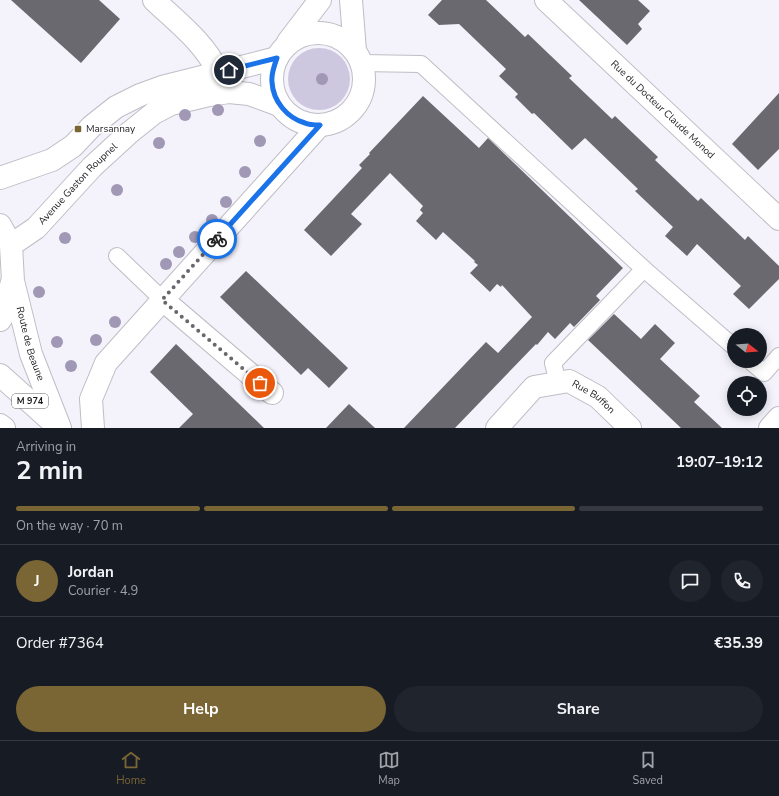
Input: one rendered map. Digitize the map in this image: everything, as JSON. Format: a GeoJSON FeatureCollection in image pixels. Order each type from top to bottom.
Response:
{"type":"FeatureCollection","features":[{"type":"Feature","properties":{"kind":"street"},"geometry":{"type":"LineString","coordinates":[[154,0],[195,39],[214,63],[218,72]]}},
{"type":"Feature","properties":{"kind":"street"},"geometry":{"type":"LineString","coordinates":[[320,0],[281,52],[273,70],[272,82],[274,94],[280,105],[290,117],[305,124],[320,125],[334,122],[346,115],[356,105],[362,91],[364,77],[358,57],[351,0]]}},
{"type":"Feature","properties":{"kind":"street","name":"Rue du Docteur Claude Monod"},"geometry":{"type":"LineString","coordinates":[[546,0],[775,206]]}},
{"type":"Feature","properties":{"kind":"street"},"geometry":{"type":"LineString","coordinates":[[0,178],[52,160],[73,146],[92,126],[111,111],[140,95],[281,52],[300,36],[315,32],[331,34],[344,41],[358,57]]}},
{"type":"Feature","properties":{"kind":"street","name":"Avenue Gaston Roupnel"},"geometry":{"type":"LineString","coordinates":[[12,245],[36,228],[92,167],[129,133],[154,113],[171,104],[229,92],[249,94],[280,105]]}},
{"type":"Feature","properties":{"kind":"street"},"geometry":{"type":"LineString","coordinates":[[93,428],[91,400],[106,363],[320,125]]}},
{"type":"Feature","properties":{"kind":"street","name":"Route de Beaune"},"geometry":{"type":"LineString","coordinates":[[0,225],[12,245],[13,281],[31,354],[60,428]]}},
{"type":"Feature","properties":{"kind":"street","name":"Route de Beaune"},"geometry":{"type":"LineString","coordinates":[[0,320],[3,315],[13,281]]}},
{"type":"Feature","properties":{"kind":"street"},"geometry":{"type":"LineString","coordinates":[[162,300],[272,393]]}},
{"type":"Feature","properties":{"kind":"street","name":"Route de Beaune"},"geometry":{"type":"LineString","coordinates":[[0,375],[60,428]]}},
{"type":"Feature","properties":{"kind":"street","name":"Rue Buffon"},"geometry":{"type":"LineString","coordinates":[[497,428],[534,387],[569,381],[598,397],[630,428]]}},
{"type":"Feature","properties":{"kind":"street"},"geometry":{"type":"LineString","coordinates":[[770,428],[779,418]]}},
{"type":"Feature","properties":{"kind":"street"},"geometry":{"type":"LineString","coordinates":[[0,425],[4,428]]}},
{"type":"Feature","properties":{"kind":"lane"},"geometry":{"type":"LineString","coordinates":[[358,57],[421,64],[644,269],[727,341]]}},
{"type":"Feature","properties":{"kind":"lane"},"geometry":{"type":"LineString","coordinates":[[117,256],[162,300]]}},
{"type":"Feature","properties":{"kind":"lane"},"geometry":{"type":"LineString","coordinates":[[558,383],[553,364],[644,269]]}},
{"type":"Feature","properties":{"kind":"lane"},"geometry":{"type":"LineString","coordinates":[[758,368],[764,373],[779,356]]}},
{"type":"Feature","properties":{"kind":"shaded area"},"geometry":{"type":"Polygon","coordinates":[[[319,48],[331,50],[341,57],[348,67],[350,79],[348,91],[341,101],[331,108],[319,110],[307,108],[297,101],[290,91],[288,79],[290,67],[297,57],[307,50],[319,48]]]}},
{"type":"Feature","properties":{"kind":"building"},"geometry":{"type":"Polygon","coordinates":[[[11,0],[99,0],[120,19],[81,63],[11,0]]]}},
{"type":"Feature","properties":{"kind":"building"},"geometry":{"type":"Polygon","coordinates":[[[442,0],[486,0],[525,37],[528,34],[572,76],[569,78],[612,119],[615,116],[658,157],[655,160],[698,201],[701,198],[745,240],[748,236],[779,266],[779,279],[749,309],[733,294],[741,286],[697,244],[687,256],[665,236],[673,227],[635,191],[638,189],[585,138],[572,150],[534,113],[532,114],[515,97],[518,94],[499,76],[506,69],[459,24],[439,25],[428,15],[442,0]]]}},
{"type":"Feature","properties":{"kind":"building"},"geometry":{"type":"Polygon","coordinates":[[[579,0],[638,0],[650,11],[638,24],[642,29],[627,45],[579,0]]]}},
{"type":"Feature","properties":{"kind":"building"},"geometry":{"type":"Polygon","coordinates":[[[779,93],[779,149],[758,170],[732,144],[779,93]]]}},
{"type":"Feature","properties":{"kind":"building"},"geometry":{"type":"Polygon","coordinates":[[[423,96],[479,148],[488,138],[623,268],[596,296],[600,300],[574,327],[570,323],[555,339],[548,332],[455,428],[404,428],[486,342],[498,353],[532,317],[502,285],[501,287],[497,284],[490,292],[470,273],[478,265],[443,232],[436,240],[416,221],[423,213],[420,210],[423,206],[390,173],[351,214],[362,224],[331,256],[304,230],[362,168],[359,165],[370,154],[369,153],[423,96]]]}},
{"type":"Feature","properties":{"kind":"building"},"geometry":{"type":"Polygon","coordinates":[[[246,271],[348,368],[329,388],[308,368],[301,375],[220,297],[246,271]]]}},
{"type":"Feature","properties":{"kind":"building"},"geometry":{"type":"Polygon","coordinates":[[[614,314],[641,339],[655,324],[675,343],[660,359],[700,396],[694,402],[722,428],[681,428],[588,340],[614,314]]]}},
{"type":"Feature","properties":{"kind":"building"},"geometry":{"type":"Polygon","coordinates":[[[176,344],[264,428],[179,428],[193,414],[150,372],[176,344]]]}},
{"type":"Feature","properties":{"kind":"building"},"geometry":{"type":"Polygon","coordinates":[[[349,404],[375,428],[326,428],[349,404]]]}},
{"type":"Feature","properties":{"kind":"way so far"},"geometry":{"type":"LineString","coordinates":[[217,239],[162,300],[260,383]]}},
{"type":"Feature","properties":{"kind":"place","name":"Marsannay"},"geometry":{"type":"Point","coordinates":[78,129]}},
{"type":"Feature","properties":{"kind":"route"},"geometry":{"type":"LineString","coordinates":[[217,239],[320,125],[305,124],[290,117],[280,105],[274,94],[272,82],[273,70],[277,58],[229,70]]}}]}
